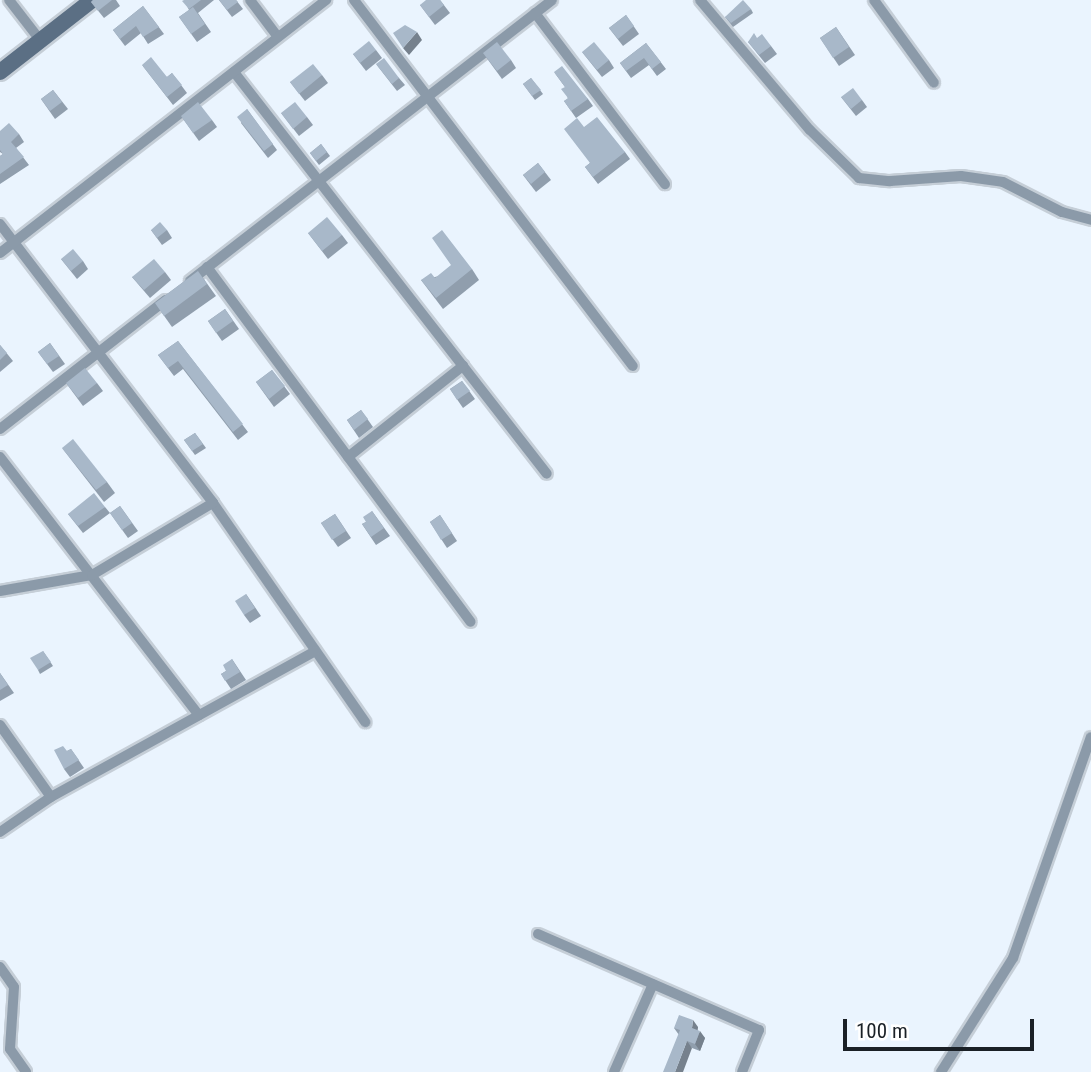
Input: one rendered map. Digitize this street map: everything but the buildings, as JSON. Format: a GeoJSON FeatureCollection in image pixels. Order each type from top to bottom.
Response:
{"type":"FeatureCollection","features":[{"type":"Feature","properties":{"kind":"main road"},"geometry":{"type":"LineString","coordinates":[[0,72],[92,0]]}},
{"type":"Feature","properties":{"kind":"street"},"geometry":{"type":"LineString","coordinates":[[9,0],[40,40]]}},
{"type":"Feature","properties":{"kind":"street"},"geometry":{"type":"LineString","coordinates":[[250,0],[278,37]]}},
{"type":"Feature","properties":{"kind":"street"},"geometry":{"type":"LineString","coordinates":[[0,253],[326,0]]}},
{"type":"Feature","properties":{"kind":"street"},"geometry":{"type":"LineString","coordinates":[[354,0],[632,366]]}},
{"type":"Feature","properties":{"kind":"street"},"geometry":{"type":"LineString","coordinates":[[0,429],[552,0]]}},
{"type":"Feature","properties":{"kind":"street"},"geometry":{"type":"LineString","coordinates":[[701,0],[810,130],[859,177],[890,181],[961,176],[1003,182],[1062,212],[1091,220]]}},
{"type":"Feature","properties":{"kind":"street"},"geometry":{"type":"LineString","coordinates":[[874,0],[934,83]]}},
{"type":"Feature","properties":{"kind":"street"},"geometry":{"type":"LineString","coordinates":[[535,13],[665,184]]}},
{"type":"Feature","properties":{"kind":"street"},"geometry":{"type":"LineString","coordinates":[[234,72],[547,474]]}},
{"type":"Feature","properties":{"kind":"street"},"geometry":{"type":"LineString","coordinates":[[0,224],[213,503],[365,722]]}},
{"type":"Feature","properties":{"kind":"street"},"geometry":{"type":"LineString","coordinates":[[207,267],[471,622]]}},
{"type":"Feature","properties":{"kind":"street"},"geometry":{"type":"LineString","coordinates":[[348,457],[463,366]]}},
{"type":"Feature","properties":{"kind":"street"},"geometry":{"type":"LineString","coordinates":[[0,457],[199,715]]}},
{"type":"Feature","properties":{"kind":"street"},"geometry":{"type":"LineString","coordinates":[[0,591],[92,575],[213,503]]}},
{"type":"Feature","properties":{"kind":"street"},"geometry":{"type":"LineString","coordinates":[[0,832],[51,797],[315,651]]}},
{"type":"Feature","properties":{"kind":"street"},"geometry":{"type":"LineString","coordinates":[[0,725],[51,797]]}},
{"type":"Feature","properties":{"kind":"street"},"geometry":{"type":"LineString","coordinates":[[941,1072],[1013,958],[1091,737]]}},
{"type":"Feature","properties":{"kind":"street"},"geometry":{"type":"LineString","coordinates":[[538,934],[759,1030],[742,1072]]}},
{"type":"Feature","properties":{"kind":"street"},"geometry":{"type":"LineString","coordinates":[[0,967],[14,987],[4,1032],[10,1049],[26,1072]]}},
{"type":"Feature","properties":{"kind":"street"},"geometry":{"type":"LineString","coordinates":[[614,1072],[653,984]]}}]}
